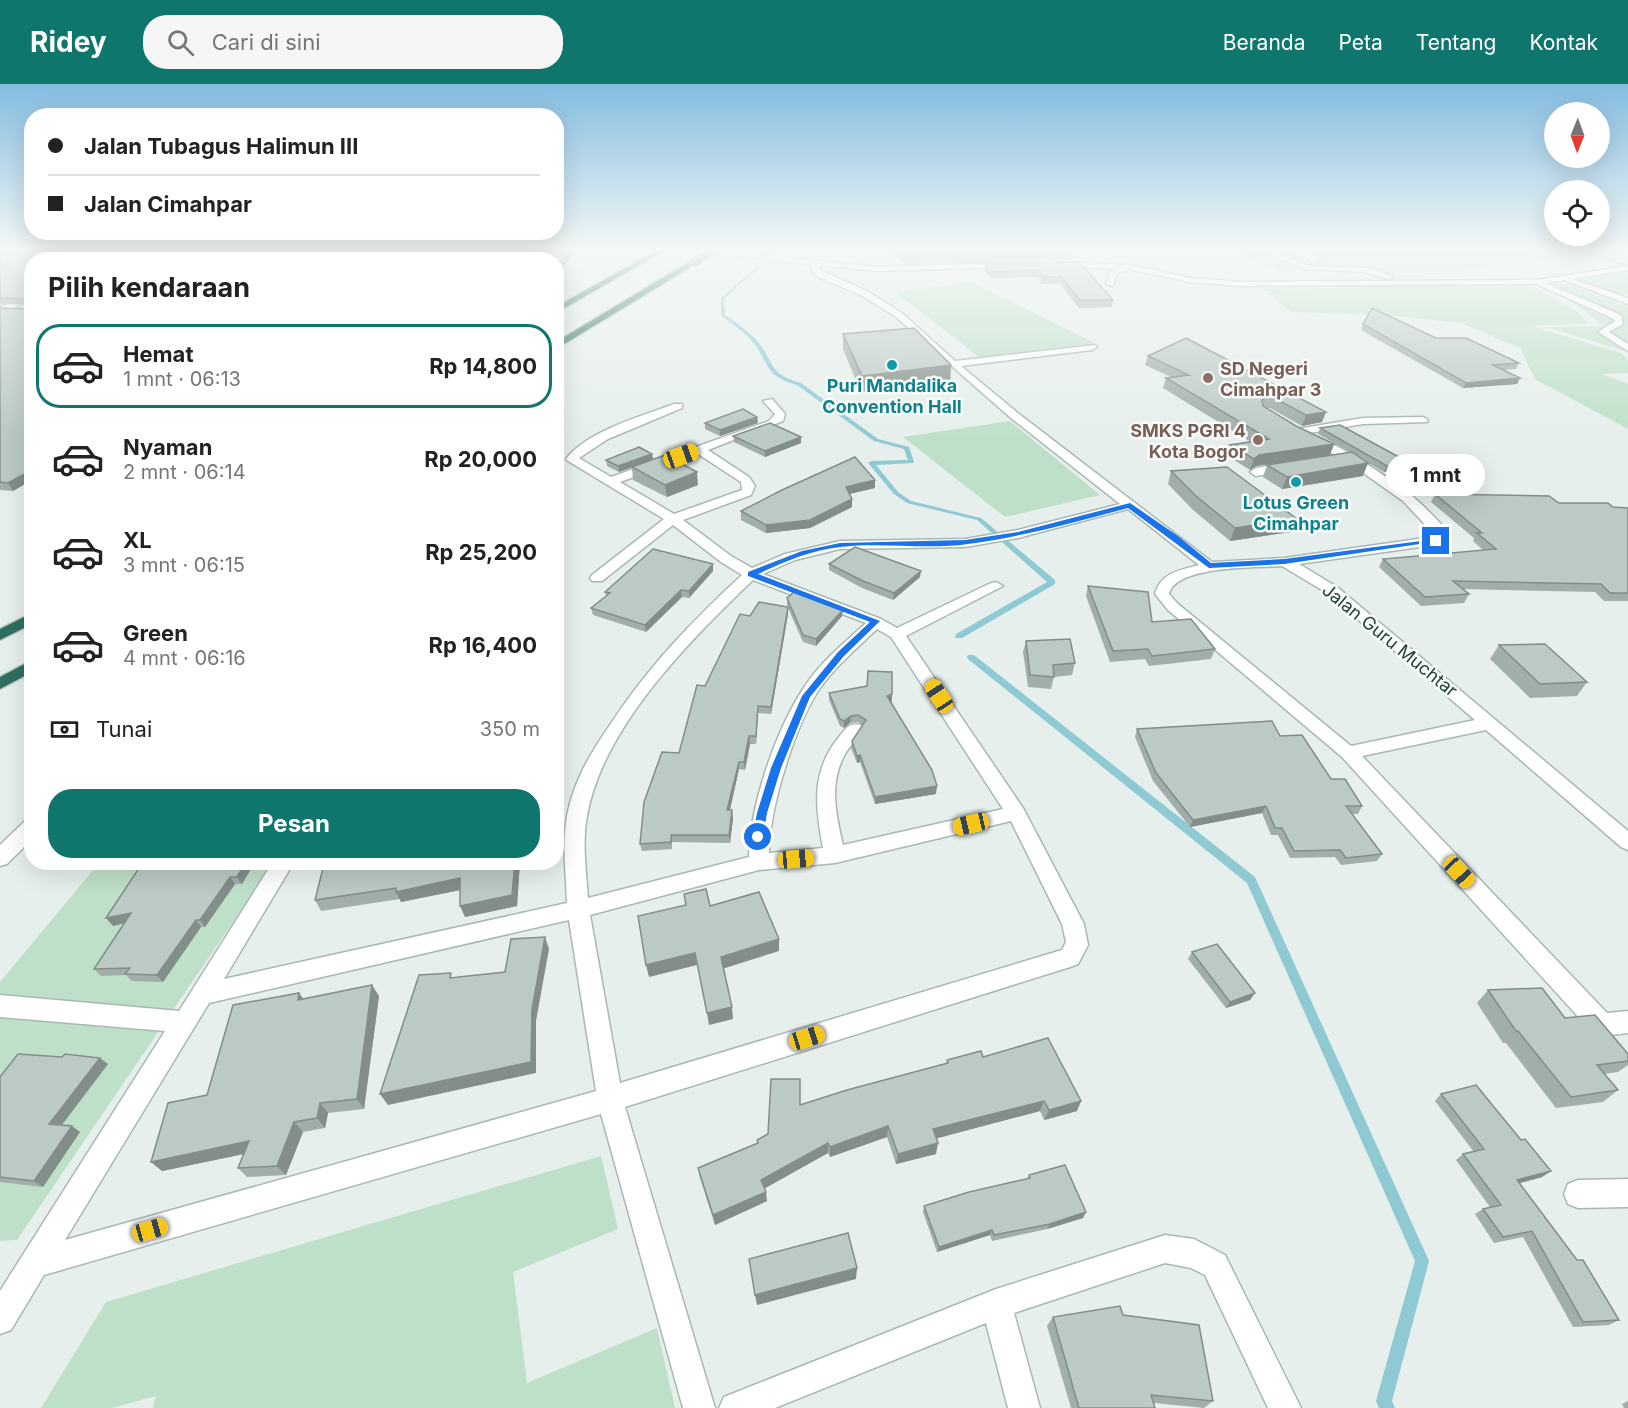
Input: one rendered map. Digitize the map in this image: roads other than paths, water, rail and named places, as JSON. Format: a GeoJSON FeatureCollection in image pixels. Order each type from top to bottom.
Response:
{"type":"FeatureCollection","features":[{"type":"Feature","properties":{"kind":"highway"},"geometry":{"type":"LineString","coordinates":[[564,341],[611,313]]}},
{"type":"Feature","properties":{"kind":"highway"},"geometry":{"type":"LineString","coordinates":[[0,635],[24,622]]}},
{"type":"Feature","properties":{"kind":"highway"},"geometry":{"type":"LineString","coordinates":[[0,684],[24,670]]}},
{"type":"Feature","properties":{"kind":"street"},"geometry":{"type":"LineString","coordinates":[[895,313],[953,364],[1209,566]]}},
{"type":"Feature","properties":{"kind":"street"},"geometry":{"type":"LineString","coordinates":[[1608,313],[1618,317],[1620,322],[1604,332],[1628,348]]}},
{"type":"Feature","properties":{"kind":"street"},"geometry":{"type":"LineString","coordinates":[[1617,342],[1628,342]]}},
{"type":"Feature","properties":{"kind":"street"},"geometry":{"type":"LineString","coordinates":[[953,364],[1092,347]]}},
{"type":"Feature","properties":{"kind":"street"},"geometry":{"type":"LineString","coordinates":[[608,482],[773,423],[780,414],[768,401]]}},
{"type":"Feature","properties":{"kind":"street"},"geometry":{"type":"LineString","coordinates":[[35,1263],[609,1099],[1070,957],[1077,948],[1073,924],[1016,813],[897,634],[876,621],[751,574],[726,559],[673,519],[572,459],[573,456],[624,428],[678,406]]}},
{"type":"Feature","properties":{"kind":"street"},"geometry":{"type":"LineString","coordinates":[[1423,420],[1363,421],[1294,430],[1349,458],[1407,498],[1443,535],[1436,541],[1284,562],[1209,566],[1174,577],[1164,585],[1162,594],[1173,608],[1348,753],[1615,1030]]}},
{"type":"Feature","properties":{"kind":"street"},"geometry":{"type":"LineString","coordinates":[[597,578],[673,519],[747,492],[749,486],[745,480],[699,449]]}},
{"type":"Feature","properties":{"kind":"street"},"geometry":{"type":"LineString","coordinates":[[1326,462],[1349,458]]}},
{"type":"Feature","properties":{"kind":"street"},"geometry":{"type":"LineString","coordinates":[[1256,472],[1302,465]]}},
{"type":"Feature","properties":{"kind":"street"},"geometry":{"type":"LineString","coordinates":[[699,1408],[609,1099],[578,909],[574,837],[586,780],[596,759],[642,689],[658,669],[706,616],[751,574],[790,557],[840,545],[965,543],[1018,534],[1130,505]]}},
{"type":"Feature","properties":{"kind":"street","name":"Jalan Guru Muchtar"},"geometry":{"type":"LineString","coordinates":[[1284,562],[1332,590],[1491,723],[1628,842]]}},
{"type":"Feature","properties":{"kind":"street"},"geometry":{"type":"LineString","coordinates":[[897,634],[996,585]]}},
{"type":"Feature","properties":{"kind":"street"},"geometry":{"type":"LineString","coordinates":[[759,862],[758,837],[762,813],[776,768],[806,696],[841,654],[876,621]]}},
{"type":"Feature","properties":{"kind":"street"},"geometry":{"type":"LineString","coordinates":[[1348,753],[1491,723]]}},
{"type":"Feature","properties":{"kind":"street"},"geometry":{"type":"LineString","coordinates":[[835,855],[824,804],[825,789],[834,758],[855,729]]}},
{"type":"Feature","properties":{"kind":"street"},"geometry":{"type":"LineString","coordinates":[[202,994],[578,909],[759,862],[835,855],[1016,813]]}},
{"type":"Feature","properties":{"kind":"street"},"geometry":{"type":"LineString","coordinates":[[0,858],[24,834]]}},
{"type":"Feature","properties":{"kind":"street"},"geometry":{"type":"LineString","coordinates":[[1,1316],[279,870]]}},
{"type":"Feature","properties":{"kind":"street"},"geometry":{"type":"LineString","coordinates":[[0,1006],[184,1022]]}},
{"type":"Feature","properties":{"kind":"street"},"geometry":{"type":"LineString","coordinates":[[1578,1194],[1628,1193]]}},
{"type":"Feature","properties":{"kind":"street"},"geometry":{"type":"LineString","coordinates":[[735,1408],[996,1304],[1165,1249],[1194,1254],[1215,1265],[1285,1408]]}},
{"type":"Feature","properties":{"kind":"street"},"geometry":{"type":"LineString","coordinates":[[996,1304],[1024,1408]]}},
{"type":"Feature","properties":{"kind":"waterway"},"geometry":{"type":"LineString","coordinates":[[723,313],[750,336],[768,365],[779,376],[799,384],[876,440],[907,448],[911,462],[871,463],[896,493],[909,502],[979,519],[1052,582],[959,636]]}},
{"type":"Feature","properties":{"kind":"waterway"},"geometry":{"type":"LineString","coordinates":[[971,657],[1251,880],[1422,1261],[1384,1401],[1387,1408]]}},
{"type":"Feature","properties":{"kind":"place","name":"Puri Mandalika Convention Hall"},"geometry":{"type":"Point","coordinates":[892,365]}},
{"type":"Feature","properties":{"kind":"place","name":"SD Negeri Cimahpar 3"},"geometry":{"type":"Point","coordinates":[1208,378]}},
{"type":"Feature","properties":{"kind":"place","name":"SMKS PGRI 4 Kota Bogor"},"geometry":{"type":"Point","coordinates":[1258,440]}},
{"type":"Feature","properties":{"kind":"place","name":"Lotus Green Cimahpar"},"geometry":{"type":"Point","coordinates":[1296,482]}}]}
